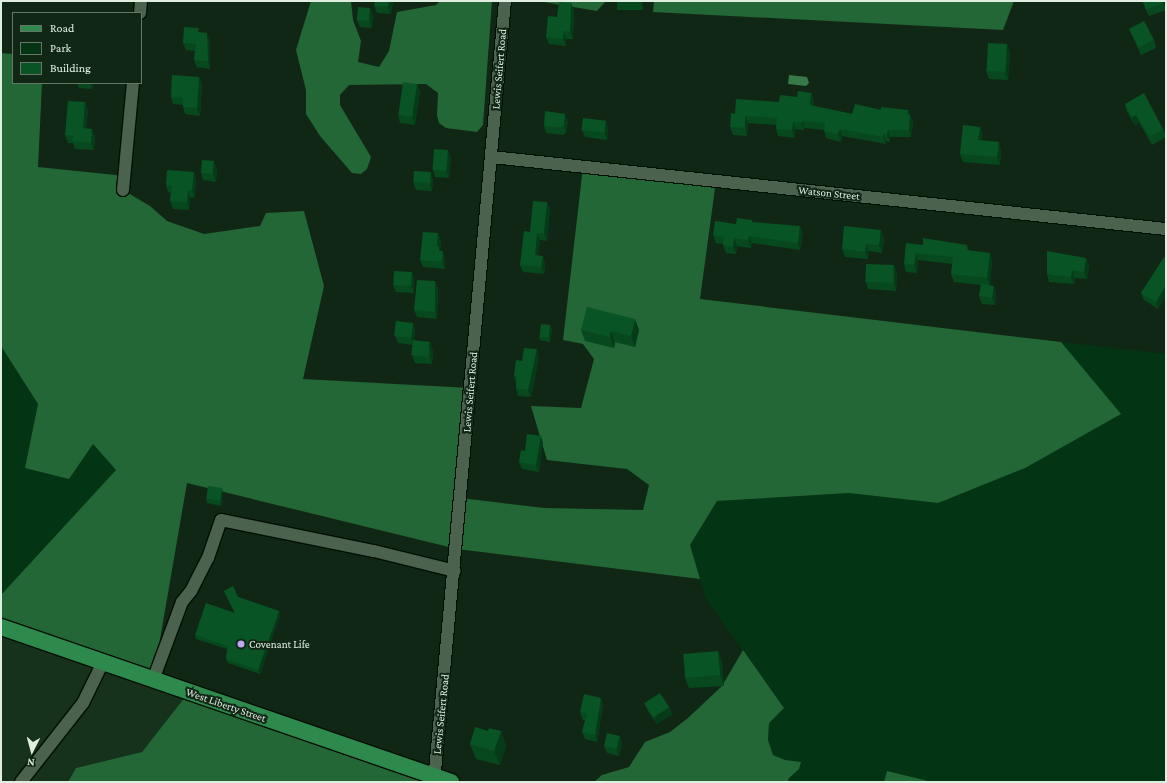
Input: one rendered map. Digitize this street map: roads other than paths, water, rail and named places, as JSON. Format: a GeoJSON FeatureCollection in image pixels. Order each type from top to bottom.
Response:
{"type":"FeatureCollection","features":[{"type":"Feature","properties":{"kind":"main road","name":"West Liberty Street"},"geometry":{"type":"LineString","coordinates":[[1,628],[435,779],[452,782]]}},
{"type":"Feature","properties":{"kind":"street"},"geometry":{"type":"LineString","coordinates":[[140,12],[141,1]]}},
{"type":"Feature","properties":{"kind":"street","name":"Lewis Seifert Road"},"geometry":{"type":"LineString","coordinates":[[435,779],[455,571],[505,1]]}},
{"type":"Feature","properties":{"kind":"street"},"geometry":{"type":"LineString","coordinates":[[123,190],[133,84]]}},
{"type":"Feature","properties":{"kind":"street","name":"Watson Street"},"geometry":{"type":"LineString","coordinates":[[492,157],[1166,229]]}},
{"type":"Feature","properties":{"kind":"street"},"geometry":{"type":"LineString","coordinates":[[153,680],[182,602],[203,568],[221,520],[374,551],[455,571]]}},
{"type":"Feature","properties":{"kind":"street"},"geometry":{"type":"LineString","coordinates":[[21,782],[83,703],[102,662]]}},
{"type":"Feature","properties":{"kind":"place","name":"Covenant Life"},"geometry":{"type":"Point","coordinates":[241,644]}}]}
